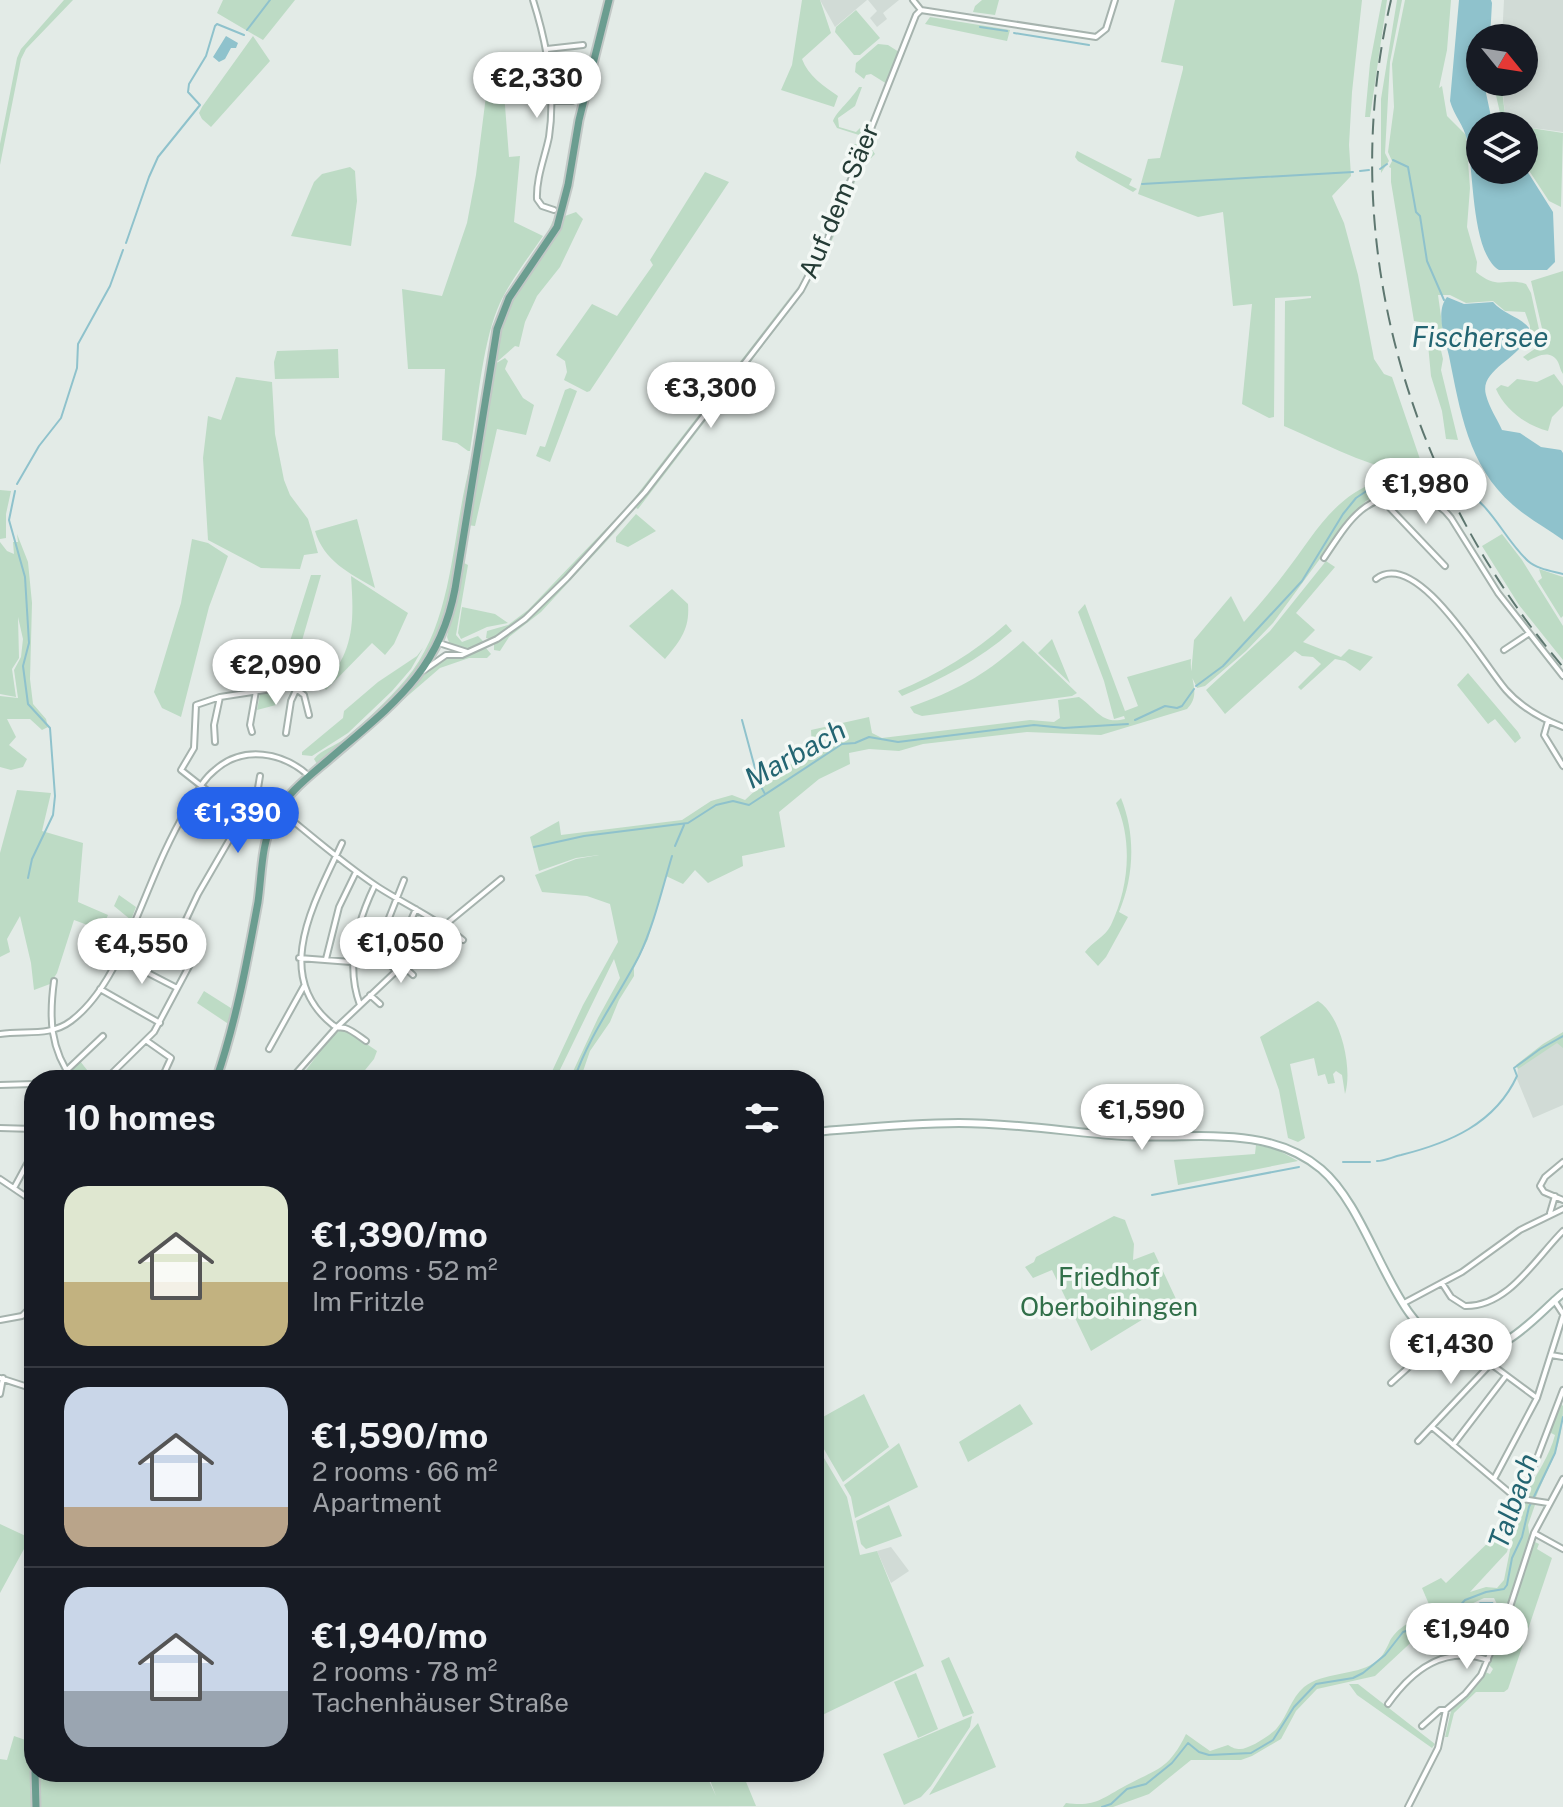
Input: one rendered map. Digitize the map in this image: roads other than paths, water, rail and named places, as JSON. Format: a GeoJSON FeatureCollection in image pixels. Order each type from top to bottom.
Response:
{"type":"FeatureCollection","features":[{"type":"Feature","properties":{"kind":"main road"},"geometry":{"type":"LineString","coordinates":[[219,1070],[243,984],[266,837],[284,801],[421,672],[438,645],[455,589],[497,329],[509,298],[546,248],[557,227],[579,120],[609,0]]}},
{"type":"Feature","properties":{"kind":"main road"},"geometry":{"type":"LineString","coordinates":[[35,1782],[36,1807]]}},
{"type":"Feature","properties":{"kind":"street"},"geometry":{"type":"LineString","coordinates":[[533,0],[547,49],[551,101],[548,139],[537,193],[539,203],[554,210]]}},
{"type":"Feature","properties":{"kind":"street"},"geometry":{"type":"LineString","coordinates":[[913,0],[921,10],[1091,37],[1100,35],[1107,26],[1115,0]]}},
{"type":"Feature","properties":{"kind":"street","name":"Auf dem Säer"},"geometry":{"type":"LineString","coordinates":[[421,672],[446,655],[470,652],[488,645],[525,619],[630,511],[801,290],[827,240],[916,15],[921,10]]}},
{"type":"Feature","properties":{"kind":"street"},"geometry":{"type":"LineString","coordinates":[[547,49],[583,45]]}},
{"type":"Feature","properties":{"kind":"street"},"geometry":{"type":"LineString","coordinates":[[551,101],[572,101]]}},
{"type":"Feature","properties":{"kind":"street"},"geometry":{"type":"LineString","coordinates":[[1324,558],[1356,515],[1372,502],[1386,497],[1415,496],[1445,510],[1528,634],[1563,676]]}},
{"type":"Feature","properties":{"kind":"street"},"geometry":{"type":"LineString","coordinates":[[1386,497],[1387,505],[1445,566]]}},
{"type":"Feature","properties":{"kind":"street"},"geometry":{"type":"LineString","coordinates":[[1376,579],[1388,572],[1396,572],[1422,587],[1457,625],[1506,690],[1548,721],[1563,727]]}},
{"type":"Feature","properties":{"kind":"street"},"geometry":{"type":"LineString","coordinates":[[1504,650],[1528,634]]}},
{"type":"Feature","properties":{"kind":"street"},"geometry":{"type":"LineString","coordinates":[[438,645],[470,652]]}},
{"type":"Feature","properties":{"kind":"street"},"geometry":{"type":"LineString","coordinates":[[438,645],[446,655]]}},
{"type":"Feature","properties":{"kind":"street"},"geometry":{"type":"LineString","coordinates":[[175,943],[198,894],[241,823],[240,815],[231,807],[181,770],[194,748],[194,708],[197,703],[220,697],[287,685],[297,688],[304,695],[309,715]]}},
{"type":"Feature","properties":{"kind":"street"},"geometry":{"type":"LineString","coordinates":[[286,733],[291,701],[297,688]]}},
{"type":"Feature","properties":{"kind":"street"},"geometry":{"type":"LineString","coordinates":[[252,732],[250,725],[256,691]]}},
{"type":"Feature","properties":{"kind":"street"},"geometry":{"type":"LineString","coordinates":[[215,742],[214,725],[220,697]]}},
{"type":"Feature","properties":{"kind":"street"},"geometry":{"type":"LineString","coordinates":[[1548,721],[1544,735],[1563,766]]}},
{"type":"Feature","properties":{"kind":"street"},"geometry":{"type":"LineString","coordinates":[[0,1034],[51,1030],[69,1023],[100,989],[119,958],[163,852],[202,784],[224,763],[256,754],[285,759],[309,776]]}},
{"type":"Feature","properties":{"kind":"street"},"geometry":{"type":"LineString","coordinates":[[231,807],[241,793],[257,794],[260,776]]}},
{"type":"Feature","properties":{"kind":"street"},"geometry":{"type":"LineString","coordinates":[[293,821],[356,872],[445,925],[463,940]]}},
{"type":"Feature","properties":{"kind":"street"},"geometry":{"type":"LineString","coordinates":[[336,1028],[304,986],[299,958],[312,914],[342,843]]}},
{"type":"Feature","properties":{"kind":"street"},"geometry":{"type":"LineString","coordinates":[[326,959],[339,907],[356,872]]}},
{"type":"Feature","properties":{"kind":"street"},"geometry":{"type":"LineString","coordinates":[[299,1070],[336,1028],[403,963],[501,879]]}},
{"type":"Feature","properties":{"kind":"street"},"geometry":{"type":"LineString","coordinates":[[378,964],[387,923],[404,880]]}},
{"type":"Feature","properties":{"kind":"street"},"geometry":{"type":"LineString","coordinates":[[360,1005],[352,961],[363,915],[375,885]]}},
{"type":"Feature","properties":{"kind":"street"},"geometry":{"type":"LineString","coordinates":[[413,975],[402,958],[416,909]]}},
{"type":"Feature","properties":{"kind":"street"},"geometry":{"type":"LineString","coordinates":[[116,1070],[147,1041],[160,1023],[195,955],[132,924]]}},
{"type":"Feature","properties":{"kind":"street"},"geometry":{"type":"LineString","coordinates":[[426,943],[435,953]]}},
{"type":"Feature","properties":{"kind":"street"},"geometry":{"type":"LineString","coordinates":[[119,958],[178,988]]}},
{"type":"Feature","properties":{"kind":"street"},"geometry":{"type":"LineString","coordinates":[[299,958],[392,965],[396,970]]}},
{"type":"Feature","properties":{"kind":"street"},"geometry":{"type":"LineString","coordinates":[[54,981],[51,1030],[66,1070]]}},
{"type":"Feature","properties":{"kind":"street"},"geometry":{"type":"LineString","coordinates":[[269,1049],[304,986]]}},
{"type":"Feature","properties":{"kind":"street"},"geometry":{"type":"LineString","coordinates":[[100,989],[160,1023]]}},
{"type":"Feature","properties":{"kind":"street"},"geometry":{"type":"LineString","coordinates":[[370,995],[380,1004]]}},
{"type":"Feature","properties":{"kind":"street"},"geometry":{"type":"LineString","coordinates":[[336,1028],[345,1028],[366,1041]]}},
{"type":"Feature","properties":{"kind":"street"},"geometry":{"type":"LineString","coordinates":[[67,1070],[103,1036]]}},
{"type":"Feature","properties":{"kind":"street"},"geometry":{"type":"LineString","coordinates":[[147,1041],[171,1058],[166,1070]]}},
{"type":"Feature","properties":{"kind":"street"},"geometry":{"type":"LineString","coordinates":[[0,1085],[24,1084]]}},
{"type":"Feature","properties":{"kind":"street"},"geometry":{"type":"LineString","coordinates":[[824,1131],[974,1123],[1121,1136],[1231,1137],[1273,1144],[1306,1158],[1337,1185],[1361,1219],[1402,1304],[1417,1326],[1445,1345],[1479,1351],[1506,1342],[1563,1293]]}},
{"type":"Feature","properties":{"kind":"street"},"geometry":{"type":"LineString","coordinates":[[0,1128],[24,1129]]}},
{"type":"Feature","properties":{"kind":"street"},"geometry":{"type":"LineString","coordinates":[[1563,1162],[1545,1177],[1540,1186],[1544,1192],[1563,1200]]}},
{"type":"Feature","properties":{"kind":"street"},"geometry":{"type":"LineString","coordinates":[[14,1188],[24,1170]]}},
{"type":"Feature","properties":{"kind":"street"},"geometry":{"type":"LineString","coordinates":[[0,1179],[24,1195]]}},
{"type":"Feature","properties":{"kind":"street"},"geometry":{"type":"LineString","coordinates":[[1550,1215],[1555,1196]]}},
{"type":"Feature","properties":{"kind":"street"},"geometry":{"type":"LineString","coordinates":[[1402,1304],[1442,1283],[1510,1236],[1563,1209]]}},
{"type":"Feature","properties":{"kind":"street"},"geometry":{"type":"LineString","coordinates":[[1442,1283],[1451,1297],[1465,1306],[1492,1302],[1516,1282],[1563,1231]]}},
{"type":"Feature","properties":{"kind":"street"},"geometry":{"type":"LineString","coordinates":[[1494,1479],[1537,1398],[1563,1315],[1554,1300]]}},
{"type":"Feature","properties":{"kind":"street"},"geometry":{"type":"LineString","coordinates":[[0,1320],[24,1314]]}},
{"type":"Feature","properties":{"kind":"street"},"geometry":{"type":"LineString","coordinates":[[1418,1441],[1502,1352],[1506,1342]]}},
{"type":"Feature","properties":{"kind":"street"},"geometry":{"type":"LineString","coordinates":[[1391,1383],[1411,1365],[1445,1345]]}},
{"type":"Feature","properties":{"kind":"street"},"geometry":{"type":"LineString","coordinates":[[1551,1355],[1563,1357]]}},
{"type":"Feature","properties":{"kind":"street"},"geometry":{"type":"LineString","coordinates":[[1491,1364],[1537,1398]]}},
{"type":"Feature","properties":{"kind":"street"},"geometry":{"type":"LineString","coordinates":[[1453,1445],[1505,1377]]}},
{"type":"Feature","properties":{"kind":"street"},"geometry":{"type":"LineString","coordinates":[[0,1394],[1,1378],[24,1386]]}},
{"type":"Feature","properties":{"kind":"street"},"geometry":{"type":"LineString","coordinates":[[1524,1500],[1563,1390]]}},
{"type":"Feature","properties":{"kind":"street"},"geometry":{"type":"LineString","coordinates":[[1432,1427],[1524,1500],[1545,1502]]}},
{"type":"Feature","properties":{"kind":"street"},"geometry":{"type":"LineString","coordinates":[[1408,1807],[1438,1748],[1446,1710],[1473,1685],[1488,1660],[1520,1580],[1545,1502],[1563,1479]]}},
{"type":"Feature","properties":{"kind":"street"},"geometry":{"type":"LineString","coordinates":[[1534,1533],[1563,1549]]}},
{"type":"Feature","properties":{"kind":"street"},"geometry":{"type":"LineString","coordinates":[[1388,1704],[1414,1674],[1434,1661],[1456,1655],[1488,1660]]}},
{"type":"Feature","properties":{"kind":"street"},"geometry":{"type":"LineString","coordinates":[[1422,1726],[1440,1710],[1446,1710]]}},
{"type":"Feature","properties":{"kind":"water"},"geometry":{"type":"Polygon","coordinates":[[[1459,0],[1491,0],[1491,24],[1466,24],[1466,96],[1487,96],[1490,112],[1466,112],[1466,137],[1450,101],[1459,0]]]}},
{"type":"Feature","properties":{"kind":"water"},"geometry":{"type":"Polygon","coordinates":[[[226,36],[238,43],[219,62],[213,57],[226,36]]]}},
{"type":"Feature","properties":{"kind":"water"},"geometry":{"type":"Polygon","coordinates":[[[1472,184],[1535,184],[1553,212],[1555,262],[1547,270],[1499,270],[1483,247],[1472,184]]]}},
{"type":"Feature","properties":{"kind":"water","name":"Fischersee"},"geometry":{"type":"Polygon","coordinates":[[[1447,297],[1464,304],[1493,302],[1529,328],[1521,347],[1489,377],[1486,395],[1502,430],[1520,433],[1541,447],[1563,453],[1563,540],[1513,505],[1498,490],[1476,455],[1462,417],[1443,333],[1441,318],[1447,297]]]}},
{"type":"Feature","properties":{"kind":"water"},"geometry":{"type":"Polygon","coordinates":[[[1480,1602],[1493,1602],[1495,1607],[1489,1620],[1479,1626],[1451,1629],[1450,1624],[1480,1602]]]}},
{"type":"Feature","properties":{"kind":"waterway"},"geometry":{"type":"LineString","coordinates":[[247,30],[270,0]]}},
{"type":"Feature","properties":{"kind":"waterway"},"geometry":{"type":"LineString","coordinates":[[126,243],[158,157],[200,105],[188,92],[189,84],[206,56],[215,26],[217,24],[244,35]]}},
{"type":"Feature","properties":{"kind":"waterway"},"geometry":{"type":"LineString","coordinates":[[980,27],[1007,31]]}},
{"type":"Feature","properties":{"kind":"waterway"},"geometry":{"type":"LineString","coordinates":[[1014,33],[1089,45]]}},
{"type":"Feature","properties":{"kind":"waterway"},"geometry":{"type":"LineString","coordinates":[[1393,160],[1408,167],[1427,261],[1444,300]]}},
{"type":"Feature","properties":{"kind":"waterway"},"geometry":{"type":"LineString","coordinates":[[1380,169],[1387,164]]}},
{"type":"Feature","properties":{"kind":"waterway"},"geometry":{"type":"LineString","coordinates":[[1360,171],[1369,170]]}},
{"type":"Feature","properties":{"kind":"waterway"},"geometry":{"type":"LineString","coordinates":[[1142,184],[1353,172]]}},
{"type":"Feature","properties":{"kind":"waterway"},"geometry":{"type":"LineString","coordinates":[[17,484],[39,446],[61,418],[77,368],[78,344],[110,286],[123,250]]}},
{"type":"Feature","properties":{"kind":"waterway","name":"Marbach"},"geometry":{"type":"LineString","coordinates":[[1196,686],[1223,666],[1302,581],[1356,498],[1380,482],[1412,479],[1433,482]]}},
{"type":"Feature","properties":{"kind":"waterway","name":"Marbach"},"geometry":{"type":"LineString","coordinates":[[1459,488],[1480,502],[1528,561],[1563,574]]}},
{"type":"Feature","properties":{"kind":"waterway"},"geometry":{"type":"LineString","coordinates":[[15,491],[9,520],[25,577],[29,643],[23,666],[28,704],[50,728],[55,796],[53,815],[32,859],[28,878]]}},
{"type":"Feature","properties":{"kind":"waterway","name":"Marbach"},"geometry":{"type":"LineString","coordinates":[[1135,720],[1165,706],[1182,706],[1194,689]]}},
{"type":"Feature","properties":{"kind":"waterway"},"geometry":{"type":"LineString","coordinates":[[742,720],[759,783],[765,794]]}},
{"type":"Feature","properties":{"kind":"waterway","name":"Marbach"},"geometry":{"type":"LineString","coordinates":[[534,847],[584,836],[688,823],[716,805],[733,801],[749,805],[842,744],[869,737],[898,742],[1034,725],[1064,728],[1128,724]]}},
{"type":"Feature","properties":{"kind":"waterway"},"geometry":{"type":"LineString","coordinates":[[675,846],[684,825]]}},
{"type":"Feature","properties":{"kind":"waterway"},"geometry":{"type":"LineString","coordinates":[[578,1070],[644,944],[672,856]]}},
{"type":"Feature","properties":{"kind":"waterway"},"geometry":{"type":"LineString","coordinates":[[1377,1161],[1436,1144],[1469,1129],[1508,1093],[1517,1076],[1514,1068],[1563,1036]]}},
{"type":"Feature","properties":{"kind":"waterway"},"geometry":{"type":"LineString","coordinates":[[1343,1162],[1370,1162]]}},
{"type":"Feature","properties":{"kind":"waterway"},"geometry":{"type":"LineString","coordinates":[[1152,1195],[1299,1167]]}},
{"type":"Feature","properties":{"kind":"waterway","name":"Talbach"},"geometry":{"type":"LineString","coordinates":[[1102,1807],[1111,1804],[1127,1789],[1146,1784],[1172,1763],[1188,1743],[1209,1755],[1251,1753],[1273,1740],[1294,1707],[1316,1684],[1353,1678],[1363,1673],[1385,1655],[1403,1632],[1451,1616],[1465,1600],[1504,1589],[1529,1507],[1555,1453],[1563,1417]]}},
{"type":"Feature","properties":{"kind":"railway"},"geometry":{"type":"LineString","coordinates":[[1391,0],[1376,89],[1372,179],[1380,267],[1398,354],[1425,438],[1462,519],[1509,595],[1563,667]]}},
{"type":"Feature","properties":{"kind":"park label","name":"Friedhof Oberboihingen"},"geometry":{"type":"Point","coordinates":[1109,1292]}}]}
